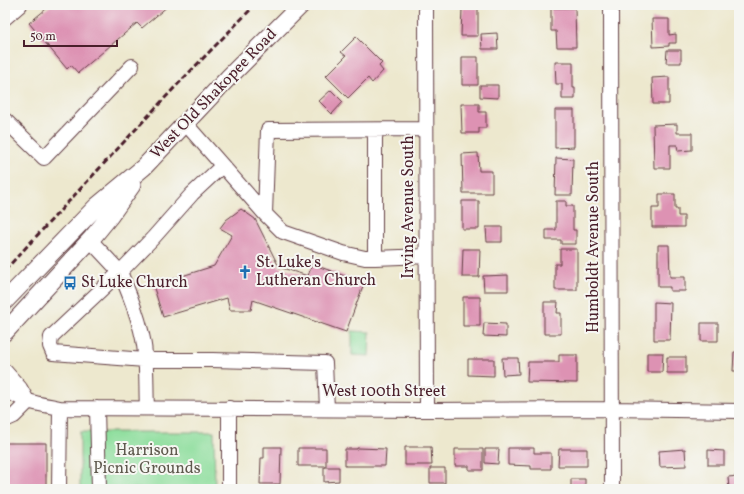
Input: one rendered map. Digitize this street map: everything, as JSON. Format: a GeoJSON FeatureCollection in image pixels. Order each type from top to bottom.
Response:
{"type":"FeatureCollection","features":[{"type":"Feature","properties":{"kind":"main road","name":"West Old Shakopee Road"},"geometry":{"type":"LineString","coordinates":[[5,301],[97,206],[144,166],[228,78],[301,5]]}},
{"type":"Feature","properties":{"kind":"main road","name":"West Old Shakopee Road"},"geometry":{"type":"LineString","coordinates":[[5,332],[90,240],[110,216],[144,166]]}},
{"type":"Feature","properties":{"kind":"street"},"geometry":{"type":"LineString","coordinates":[[5,18],[20,5]]}},
{"type":"Feature","properties":{"kind":"street","name":"Irving Avenue South"},"geometry":{"type":"LineString","coordinates":[[426,5],[427,410]]}},
{"type":"Feature","properties":{"kind":"street","name":"Humboldt Avenue South"},"geometry":{"type":"LineString","coordinates":[[611,5],[612,489]]}},
{"type":"Feature","properties":{"kind":"street"},"geometry":{"type":"LineString","coordinates":[[5,120],[44,158],[132,66]]}},
{"type":"Feature","properties":{"kind":"street"},"geometry":{"type":"LineString","coordinates":[[185,124],[265,214],[283,232],[365,258],[426,256]]}},
{"type":"Feature","properties":{"kind":"street"},"geometry":{"type":"LineString","coordinates":[[265,214],[268,130],[426,130]]}},
{"type":"Feature","properties":{"kind":"street"},"geometry":{"type":"LineString","coordinates":[[375,130],[375,258]]}},
{"type":"Feature","properties":{"kind":"street"},"geometry":{"type":"LineString","coordinates":[[222,166],[192,194],[120,272],[51,337],[50,346],[53,353],[146,360],[325,363],[327,409]]}},
{"type":"Feature","properties":{"kind":"street"},"geometry":{"type":"LineString","coordinates":[[90,240],[120,272],[129,292],[146,354],[146,408]]}},
{"type":"Feature","properties":{"kind":"street"},"geometry":{"type":"LineString","coordinates":[[5,371],[20,388],[28,402],[14,416],[5,420]]}},
{"type":"Feature","properties":{"kind":"street","name":"West 100th Street"},"geometry":{"type":"LineString","coordinates":[[5,388],[13,396],[28,402],[60,408],[427,410],[611,409],[739,411]]}},
{"type":"Feature","properties":{"kind":"street"},"geometry":{"type":"LineString","coordinates":[[59,489],[60,408]]}},
{"type":"Feature","properties":{"kind":"street"},"geometry":{"type":"LineString","coordinates":[[97,408],[99,489]]}},
{"type":"Feature","properties":{"kind":"street"},"geometry":{"type":"LineString","coordinates":[[229,408],[229,489]]}},
{"type":"Feature","properties":{"kind":"green space"},"geometry":{"type":"Polygon","coordinates":[[[352,331],[370,332],[369,356],[352,355],[352,331]]]}},
{"type":"Feature","properties":{"kind":"green space","name":"Harrison Picnic Grounds"},"geometry":{"type":"Polygon","coordinates":[[[80,432],[214,432],[215,489],[80,489],[80,432]]]}},
{"type":"Feature","properties":{"kind":"building"},"geometry":{"type":"Polygon","coordinates":[[[51,5],[169,5],[142,28],[137,23],[78,73],[71,65],[67,69],[29,23],[51,5]]]}},
{"type":"Feature","properties":{"kind":"building"},"geometry":{"type":"Polygon","coordinates":[[[462,8],[478,8],[478,36],[461,36],[462,8]]]}},
{"type":"Feature","properties":{"kind":"building"},"geometry":{"type":"Polygon","coordinates":[[[551,8],[575,8],[576,47],[557,47],[556,31],[551,31],[551,8]]]}},
{"type":"Feature","properties":{"kind":"building"},"geometry":{"type":"Polygon","coordinates":[[[652,19],[669,19],[669,35],[676,34],[676,43],[669,43],[669,46],[653,47],[652,19]]]}},
{"type":"Feature","properties":{"kind":"building"},"geometry":{"type":"Polygon","coordinates":[[[497,33],[498,49],[482,49],[481,34],[497,33]]]}},
{"type":"Feature","properties":{"kind":"building"},"geometry":{"type":"Polygon","coordinates":[[[356,37],[382,63],[379,66],[383,71],[372,83],[368,78],[348,98],[326,76],[346,56],[341,52],[356,37]]]}},
{"type":"Feature","properties":{"kind":"building"},"geometry":{"type":"Polygon","coordinates":[[[667,50],[681,50],[681,63],[666,63],[667,50]]]}},
{"type":"Feature","properties":{"kind":"building"},"geometry":{"type":"Polygon","coordinates":[[[462,57],[478,57],[478,85],[462,85],[462,57]]]}},
{"type":"Feature","properties":{"kind":"building"},"geometry":{"type":"Polygon","coordinates":[[[555,62],[573,62],[573,88],[575,88],[575,99],[562,99],[562,84],[556,84],[555,62]]]}},
{"type":"Feature","properties":{"kind":"building"},"geometry":{"type":"Polygon","coordinates":[[[669,77],[669,104],[653,104],[652,78],[669,77]]]}},
{"type":"Feature","properties":{"kind":"building"},"geometry":{"type":"Polygon","coordinates":[[[480,85],[498,85],[498,98],[480,97],[480,85]]]}},
{"type":"Feature","properties":{"kind":"building"},"geometry":{"type":"Polygon","coordinates":[[[331,90],[343,102],[332,114],[319,101],[331,90]]]}},
{"type":"Feature","properties":{"kind":"building"},"geometry":{"type":"Polygon","coordinates":[[[461,104],[479,104],[479,112],[486,112],[486,128],[479,128],[479,133],[462,133],[461,104]]]}},
{"type":"Feature","properties":{"kind":"building"},"geometry":{"type":"Polygon","coordinates":[[[555,110],[574,110],[574,147],[555,148],[555,110]]]}},
{"type":"Feature","properties":{"kind":"building"},"geometry":{"type":"Polygon","coordinates":[[[677,124],[677,133],[692,133],[692,150],[678,151],[677,145],[670,145],[670,168],[654,168],[653,125],[677,124]]]}},
{"type":"Feature","properties":{"kind":"building"},"geometry":{"type":"Polygon","coordinates":[[[478,153],[479,171],[492,171],[492,193],[463,193],[462,154],[478,153]]]}},
{"type":"Feature","properties":{"kind":"building"},"geometry":{"type":"Polygon","coordinates":[[[556,158],[573,159],[572,195],[555,195],[556,158]]]}},
{"type":"Feature","properties":{"kind":"building"},"geometry":{"type":"Polygon","coordinates":[[[659,194],[675,194],[675,209],[678,209],[678,216],[684,216],[684,227],[652,227],[652,208],[659,208],[659,194]]]}},
{"type":"Feature","properties":{"kind":"building"},"geometry":{"type":"Polygon","coordinates":[[[462,201],[479,201],[479,229],[462,229],[462,201]]]}},
{"type":"Feature","properties":{"kind":"building"},"geometry":{"type":"Polygon","coordinates":[[[556,201],[566,201],[566,206],[573,206],[573,230],[576,230],[576,244],[561,244],[561,240],[546,240],[546,230],[556,230],[556,201]]]}},
{"type":"Feature","properties":{"kind":"building","name":"St. Luke's Lutheran Church"},"geometry":{"type":"Polygon","coordinates":[[[241,209],[255,219],[279,267],[308,276],[312,264],[364,283],[346,332],[253,300],[251,310],[230,310],[227,298],[163,317],[153,285],[214,266],[232,235],[220,228],[226,220],[241,209]]]}},
{"type":"Feature","properties":{"kind":"building"},"geometry":{"type":"Polygon","coordinates":[[[486,227],[502,227],[502,242],[487,242],[486,227]]]}},
{"type":"Feature","properties":{"kind":"building"},"geometry":{"type":"Polygon","coordinates":[[[658,245],[669,245],[670,277],[685,277],[685,291],[670,291],[670,287],[658,287],[658,245]]]}},
{"type":"Feature","properties":{"kind":"building"},"geometry":{"type":"Polygon","coordinates":[[[463,249],[480,249],[479,277],[462,277],[463,249]]]}},
{"type":"Feature","properties":{"kind":"building"},"geometry":{"type":"Polygon","coordinates":[[[560,249],[577,249],[577,290],[555,290],[555,264],[560,264],[560,249]]]}},
{"type":"Feature","properties":{"kind":"building"},"geometry":{"type":"Polygon","coordinates":[[[508,275],[508,291],[484,291],[483,276],[508,275]]]}},
{"type":"Feature","properties":{"kind":"building"},"geometry":{"type":"Polygon","coordinates":[[[463,297],[480,297],[480,326],[463,326],[463,297]]]}},
{"type":"Feature","properties":{"kind":"building"},"geometry":{"type":"Polygon","coordinates":[[[544,302],[558,302],[557,313],[561,313],[561,334],[544,334],[544,302]]]}},
{"type":"Feature","properties":{"kind":"building"},"geometry":{"type":"Polygon","coordinates":[[[654,302],[671,303],[670,340],[654,340],[654,302]]]}},
{"type":"Feature","properties":{"kind":"building"},"geometry":{"type":"Polygon","coordinates":[[[484,323],[506,324],[506,337],[483,336],[484,323]]]}},
{"type":"Feature","properties":{"kind":"building"},"geometry":{"type":"Polygon","coordinates":[[[701,323],[718,323],[718,341],[701,341],[701,323]]]}},
{"type":"Feature","properties":{"kind":"building"},"geometry":{"type":"Polygon","coordinates":[[[734,352],[739,352],[739,371],[733,371],[734,352]]]}},
{"type":"Feature","properties":{"kind":"building"},"geometry":{"type":"Polygon","coordinates":[[[647,353],[663,353],[662,372],[647,372],[647,353]]]}},
{"type":"Feature","properties":{"kind":"building"},"geometry":{"type":"Polygon","coordinates":[[[559,355],[577,355],[577,383],[527,382],[528,362],[559,362],[559,355]]]}},
{"type":"Feature","properties":{"kind":"building"},"geometry":{"type":"Polygon","coordinates":[[[667,357],[686,357],[686,373],[667,373],[667,357]]]}},
{"type":"Feature","properties":{"kind":"building"},"geometry":{"type":"Polygon","coordinates":[[[502,358],[518,358],[519,374],[503,375],[502,358]]]}},
{"type":"Feature","properties":{"kind":"building"},"geometry":{"type":"Polygon","coordinates":[[[468,359],[494,359],[494,376],[468,375],[468,359]]]}},
{"type":"Feature","properties":{"kind":"building"},"geometry":{"type":"Polygon","coordinates":[[[5,443],[46,443],[46,489],[5,489],[5,443]]]}},
{"type":"Feature","properties":{"kind":"building"},"geometry":{"type":"Polygon","coordinates":[[[264,447],[281,447],[280,484],[260,484],[261,458],[264,458],[264,447]]]}},
{"type":"Feature","properties":{"kind":"building"},"geometry":{"type":"Polygon","coordinates":[[[405,447],[431,447],[432,465],[405,465],[405,447]]]}},
{"type":"Feature","properties":{"kind":"building"},"geometry":{"type":"Polygon","coordinates":[[[736,447],[739,447],[739,464],[737,464],[736,447]]]}},
{"type":"Feature","properties":{"kind":"building"},"geometry":{"type":"Polygon","coordinates":[[[298,448],[326,448],[326,466],[298,466],[298,448]]]}},
{"type":"Feature","properties":{"kind":"building"},"geometry":{"type":"Polygon","coordinates":[[[508,448],[534,448],[534,453],[551,453],[551,469],[531,469],[531,466],[508,465],[508,448]]]}},
{"type":"Feature","properties":{"kind":"building"},"geometry":{"type":"Polygon","coordinates":[[[345,449],[386,449],[385,466],[345,466],[345,449]]]}},
{"type":"Feature","properties":{"kind":"building"},"geometry":{"type":"Polygon","coordinates":[[[455,449],[483,449],[483,470],[469,470],[469,466],[455,466],[455,449]]]}},
{"type":"Feature","properties":{"kind":"building"},"geometry":{"type":"Polygon","coordinates":[[[485,449],[499,449],[498,464],[485,463],[485,449]]]}},
{"type":"Feature","properties":{"kind":"building"},"geometry":{"type":"Polygon","coordinates":[[[559,449],[587,449],[587,466],[558,466],[559,449]]]}},
{"type":"Feature","properties":{"kind":"building"},"geometry":{"type":"Polygon","coordinates":[[[685,449],[686,466],[660,467],[659,451],[685,449]]]}},
{"type":"Feature","properties":{"kind":"building"},"geometry":{"type":"Polygon","coordinates":[[[708,450],[724,451],[724,465],[708,465],[708,450]]]}},
{"type":"Feature","properties":{"kind":"building"},"geometry":{"type":"Polygon","coordinates":[[[324,467],[339,467],[339,481],[324,482],[324,467]]]}},
{"type":"Feature","properties":{"kind":"building"},"geometry":{"type":"Polygon","coordinates":[[[430,468],[445,468],[445,483],[430,483],[430,468]]]}},
{"type":"Feature","properties":{"kind":"building"},"geometry":{"type":"Polygon","coordinates":[[[739,476],[739,489],[729,489],[728,477],[739,476]]]}},
{"type":"Feature","properties":{"kind":"building"},"geometry":{"type":"Polygon","coordinates":[[[571,479],[585,479],[585,489],[571,489],[571,479]]]}},
{"type":"Feature","properties":{"kind":"railway"},"geometry":{"type":"LineString","coordinates":[[5,270],[176,86],[255,5]]}},
{"type":"Feature","properties":{"kind":"place","name":"St. Luke's Lutheran Church"},"geometry":{"type":"Point","coordinates":[245,272]}},
{"type":"Feature","properties":{"kind":"place","name":"St Luke Church"},"geometry":{"type":"Point","coordinates":[70,283]}}]}
